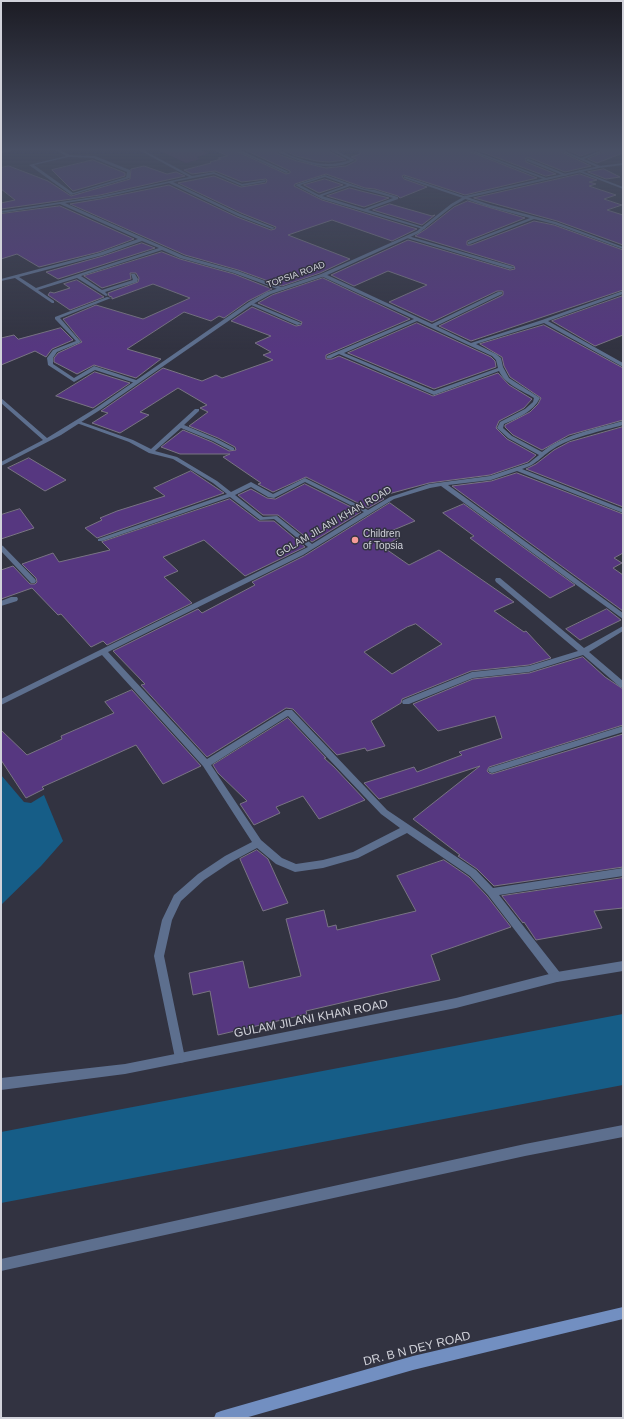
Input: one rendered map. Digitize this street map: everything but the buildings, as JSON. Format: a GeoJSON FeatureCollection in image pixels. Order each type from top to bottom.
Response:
{"type":"FeatureCollection","features":[{"type":"Feature","properties":{"kind":"main road","name":"DR. B N DEY ROAD"},"geometry":{"type":"LineString","coordinates":[[221,1418],[413,1363],[623,1313]]}},
{"type":"Feature","properties":{"kind":"street"},"geometry":{"type":"LineString","coordinates":[[91,216],[182,257],[236,272],[282,289]]}},
{"type":"Feature","properties":{"kind":"street"},"geometry":{"type":"LineString","coordinates":[[242,216],[273,228]]}},
{"type":"Feature","properties":{"kind":"street"},"geometry":{"type":"LineString","coordinates":[[385,216],[424,228]]}},
{"type":"Feature","properties":{"kind":"street","name":"TOPSIA ROAD"},"geometry":{"type":"LineString","coordinates":[[1,464],[77,422],[251,302],[282,289],[323,275],[408,237],[424,228],[438,216]]}},
{"type":"Feature","properties":{"kind":"street"},"geometry":{"type":"LineString","coordinates":[[526,216],[555,223],[623,248]]}},
{"type":"Feature","properties":{"kind":"street"},"geometry":{"type":"LineString","coordinates":[[469,243],[532,218]]}},
{"type":"Feature","properties":{"kind":"street"},"geometry":{"type":"LineString","coordinates":[[408,237],[512,268]]}},
{"type":"Feature","properties":{"kind":"street"},"geometry":{"type":"LineString","coordinates":[[1,280],[101,254],[142,239]]}},
{"type":"Feature","properties":{"kind":"street"},"geometry":{"type":"LineString","coordinates":[[35,290],[79,277],[163,248]]}},
{"type":"Feature","properties":{"kind":"street"},"geometry":{"type":"LineString","coordinates":[[101,292],[135,281],[136,279],[133,275]]}},
{"type":"Feature","properties":{"kind":"street"},"geometry":{"type":"LineString","coordinates":[[323,275],[472,344],[499,359],[500,368],[504,378],[537,398],[536,402],[502,424],[500,428],[510,438],[542,454]]}},
{"type":"Feature","properties":{"kind":"street"},"geometry":{"type":"LineString","coordinates":[[15,276],[52,302]]}},
{"type":"Feature","properties":{"kind":"street"},"geometry":{"type":"LineString","coordinates":[[79,277],[109,298],[57,318],[79,342],[55,351],[50,358],[51,365],[74,380],[94,368],[137,382]]}},
{"type":"Feature","properties":{"kind":"street"},"geometry":{"type":"LineString","coordinates":[[472,344],[544,321],[623,292]]}},
{"type":"Feature","properties":{"kind":"street"},"geometry":{"type":"LineString","coordinates":[[433,326],[500,293]]}},
{"type":"Feature","properties":{"kind":"street"},"geometry":{"type":"LineString","coordinates":[[251,302],[299,324]]}},
{"type":"Feature","properties":{"kind":"street"},"geometry":{"type":"LineString","coordinates":[[329,357],[418,319]]}},
{"type":"Feature","properties":{"kind":"street"},"geometry":{"type":"LineString","coordinates":[[544,321],[623,365]]}},
{"type":"Feature","properties":{"kind":"street"},"geometry":{"type":"LineString","coordinates":[[340,353],[434,393],[500,368]]}},
{"type":"Feature","properties":{"kind":"street"},"geometry":{"type":"LineString","coordinates":[[1,400],[46,440]]}},
{"type":"Feature","properties":{"kind":"street"},"geometry":{"type":"LineString","coordinates":[[152,452],[170,438],[197,410]]}},
{"type":"Feature","properties":{"kind":"street"},"geometry":{"type":"LineString","coordinates":[[77,422],[131,441],[152,452],[175,458],[215,482],[262,519],[275,517],[312,546]]}},
{"type":"Feature","properties":{"kind":"street","name":"GOLAM JILANI KHAN ROAD"},"geometry":{"type":"LineString","coordinates":[[1,702],[301,554],[392,498],[429,486],[491,478],[531,464],[551,447],[574,437],[623,423]]}},
{"type":"Feature","properties":{"kind":"street"},"geometry":{"type":"LineString","coordinates":[[180,426],[215,440],[232,449]]}},
{"type":"Feature","properties":{"kind":"street"},"geometry":{"type":"LineString","coordinates":[[517,469],[623,511]]}},
{"type":"Feature","properties":{"kind":"street"},"geometry":{"type":"LineString","coordinates":[[100,540],[230,495],[251,484],[270,496],[274,496],[305,480],[368,512]]}},
{"type":"Feature","properties":{"kind":"street"},"geometry":{"type":"LineString","coordinates":[[442,484],[623,617]]}},
{"type":"Feature","properties":{"kind":"street"},"geometry":{"type":"LineString","coordinates":[[1,548],[33,581]]}},
{"type":"Feature","properties":{"kind":"street"},"geometry":{"type":"LineString","coordinates":[[498,580],[623,685]]}},
{"type":"Feature","properties":{"kind":"street"},"geometry":{"type":"LineString","coordinates":[[1,604],[14,599]]}},
{"type":"Feature","properties":{"kind":"street"},"geometry":{"type":"LineString","coordinates":[[406,702],[472,675],[529,669],[584,652],[623,628]]}},
{"type":"Feature","properties":{"kind":"street"},"geometry":{"type":"LineString","coordinates":[[103,652],[206,764],[258,843],[278,860],[294,868],[323,864],[355,855],[408,828]]}},
{"type":"Feature","properties":{"kind":"street"},"geometry":{"type":"LineString","coordinates":[[615,679],[623,675]]}},
{"type":"Feature","properties":{"kind":"street"},"geometry":{"type":"LineString","coordinates":[[206,764],[289,712],[384,812],[473,873],[491,892],[557,977]]}},
{"type":"Feature","properties":{"kind":"street"},"geometry":{"type":"LineString","coordinates":[[492,770],[623,729]]}},
{"type":"Feature","properties":{"kind":"street"},"geometry":{"type":"LineString","coordinates":[[180,1058],[160,956],[167,920],[177,898],[195,882],[228,859],[258,843]]}},
{"type":"Feature","properties":{"kind":"street"},"geometry":{"type":"LineString","coordinates":[[491,892],[623,872]]}},
{"type":"Feature","properties":{"kind":"street","name":"GULAM JILANI KHAN ROAD"},"geometry":{"type":"LineString","coordinates":[[1,1084],[125,1069],[456,1003],[557,977],[623,966]]}},
{"type":"Feature","properties":{"kind":"street"},"geometry":{"type":"LineString","coordinates":[[1,1265],[526,1150],[623,1131]]}},
{"type":"Feature","properties":{"kind":"water"},"geometry":{"type":"Polygon","coordinates":[[[1,775],[24,802],[31,803],[44,795],[63,841],[41,866],[1,905],[1,775]]]}},
{"type":"Feature","properties":{"kind":"water"},"geometry":{"type":"Polygon","coordinates":[[[623,1014],[623,1085],[1,1203],[1,1132],[623,1014]]]}},
{"type":"Feature","properties":{"kind":"place","name":"Children of Topsia"},"geometry":{"type":"Point","coordinates":[355,540]}}]}
